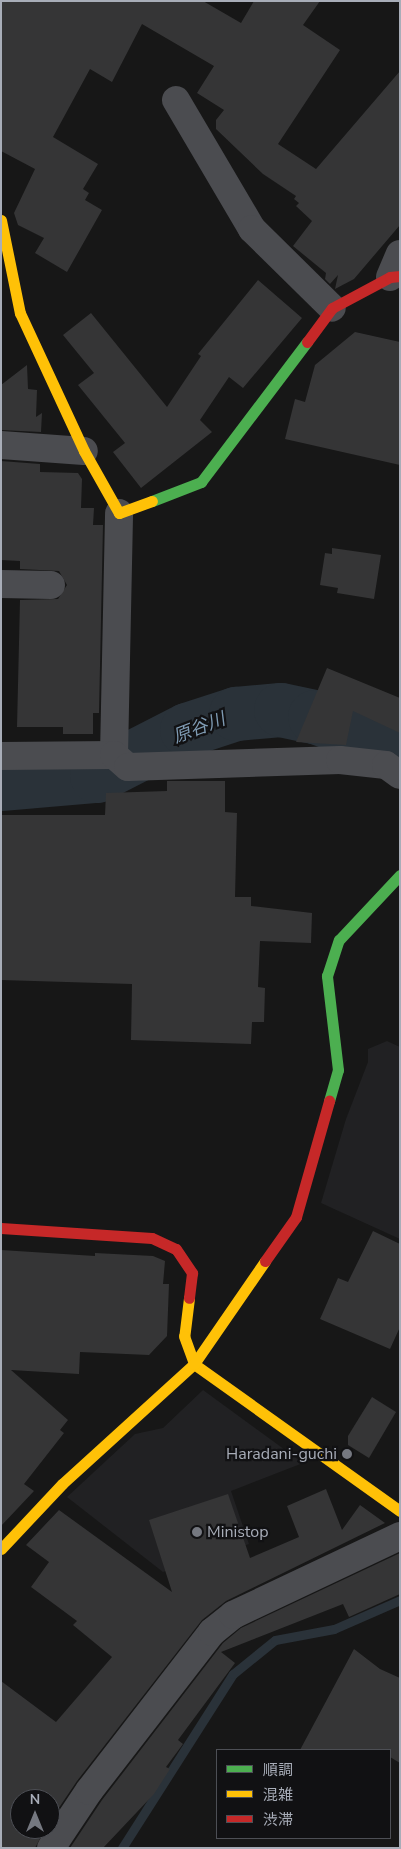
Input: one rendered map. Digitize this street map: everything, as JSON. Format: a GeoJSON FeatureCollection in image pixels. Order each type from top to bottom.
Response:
{"type":"FeatureCollection","features":[{"type":"Feature","properties":{"kind":"street"},"geometry":{"type":"LineString","coordinates":[[176,100],[252,229],[332,308]]}},
{"type":"Feature","properties":{"kind":"street"},"geometry":{"type":"LineString","coordinates":[[2,228],[20,313],[84,451],[119,513],[114,755]]}},
{"type":"Feature","properties":{"kind":"street"},"geometry":{"type":"LineString","coordinates":[[119,513],[201,482],[332,308],[397,269]]}},
{"type":"Feature","properties":{"kind":"street"},"geometry":{"type":"LineString","coordinates":[[1,445],[84,451]]}},
{"type":"Feature","properties":{"kind":"street"},"geometry":{"type":"LineString","coordinates":[[1,584],[51,586]]}},
{"type":"Feature","properties":{"kind":"street"},"geometry":{"type":"LineString","coordinates":[[1,756],[114,755],[128,767],[340,760],[386,765],[400,775]]}},
{"type":"Feature","properties":{"kind":"street"},"geometry":{"type":"LineString","coordinates":[[1,1549],[62,1484],[194,1364],[296,1217],[338,1070],[327,976],[339,940],[400,875]]}},
{"type":"Feature","properties":{"kind":"street"},"geometry":{"type":"LineString","coordinates":[[1,1228],[152,1238],[176,1249],[192,1273],[184,1336],[194,1364],[400,1511]]}},
{"type":"Feature","properties":{"kind":"street"},"geometry":{"type":"LineString","coordinates":[[51,1848],[106,1768],[212,1632],[233,1615],[400,1536]]}},
{"type":"Feature","properties":{"kind":"shaded area"},"geometry":{"type":"Polygon","coordinates":[[[387,1041],[400,1047],[400,1239],[321,1203],[346,1119],[368,1062],[368,1049],[387,1041]]]}},
{"type":"Feature","properties":{"kind":"shaded area"},"geometry":{"type":"Polygon","coordinates":[[[203,1390],[303,1463],[231,1491],[249,1544],[163,1572],[67,1497],[135,1434],[163,1428],[203,1390]]]}},
{"type":"Feature","properties":{"kind":"building"},"geometry":{"type":"Polygon","coordinates":[[[1,1],[203,1],[241,23],[254,1],[320,1],[303,25],[340,50],[278,144],[316,169],[400,71],[400,225],[354,279],[335,289],[338,275],[330,284],[325,279],[326,273],[293,246],[312,221],[296,206],[299,203],[294,199],[296,196],[263,174],[216,129],[216,120],[224,110],[197,93],[214,66],[142,24],[112,82],[90,69],[53,137],[98,164],[83,189],[89,193],[85,200],[102,210],[67,272],[35,253],[44,238],[18,225],[14,213],[35,169],[1,151],[1,1]]]}},
{"type":"Feature","properties":{"kind":"building"},"geometry":{"type":"Polygon","coordinates":[[[258,280],[302,318],[243,388],[229,377],[200,420],[212,432],[141,488],[113,452],[125,443],[78,385],[94,373],[63,335],[91,313],[167,407],[201,356],[198,354],[258,280]]]}},
{"type":"Feature","properties":{"kind":"building"},"geometry":{"type":"Polygon","coordinates":[[[355,332],[400,342],[400,465],[285,439],[295,399],[305,402],[315,365],[355,332]]]}},
{"type":"Feature","properties":{"kind":"building"},"geometry":{"type":"Polygon","coordinates":[[[27,365],[28,389],[37,390],[36,417],[42,413],[41,432],[1,430],[1,385],[27,365]]]}},
{"type":"Feature","properties":{"kind":"building"},"geometry":{"type":"Polygon","coordinates":[[[1,461],[40,464],[40,472],[78,473],[82,479],[81,508],[94,508],[93,525],[103,525],[99,713],[93,713],[93,734],[63,734],[63,727],[17,727],[20,600],[58,599],[67,585],[59,571],[20,569],[20,561],[1,560],[1,461]]]}},
{"type":"Feature","properties":{"kind":"building"},"geometry":{"type":"Polygon","coordinates":[[[332,548],[381,555],[374,599],[337,593],[338,588],[320,585],[325,553],[332,554],[332,548]]]}},
{"type":"Feature","properties":{"kind":"building"},"geometry":{"type":"Polygon","coordinates":[[[327,668],[400,698],[400,733],[353,711],[346,745],[296,742],[327,668]]]}},
{"type":"Feature","properties":{"kind":"building"},"geometry":{"type":"Polygon","coordinates":[[[167,781],[225,781],[225,812],[237,813],[235,897],[251,897],[251,906],[312,913],[311,943],[260,941],[258,987],[265,988],[264,1022],[252,1022],[251,1044],[131,1040],[132,984],[1,980],[1,815],[105,815],[106,793],[167,791],[167,781]]]}},
{"type":"Feature","properties":{"kind":"building"},"geometry":{"type":"Polygon","coordinates":[[[373,1231],[400,1244],[400,1327],[390,1349],[320,1319],[338,1278],[348,1282],[373,1231]]]}},
{"type":"Feature","properties":{"kind":"building"},"geometry":{"type":"Polygon","coordinates":[[[1,1250],[95,1256],[95,1253],[153,1256],[165,1261],[163,1284],[169,1284],[167,1336],[149,1355],[80,1352],[79,1374],[11,1370],[68,1420],[60,1430],[64,1433],[24,1484],[34,1491],[1,1526],[1,1250]]]}},
{"type":"Feature","properties":{"kind":"building"},"geometry":{"type":"Polygon","coordinates":[[[372,1397],[396,1412],[369,1458],[348,1445],[348,1436],[372,1397]]]}},
{"type":"Feature","properties":{"kind":"building"},"geometry":{"type":"Polygon","coordinates":[[[326,1489],[342,1530],[360,1505],[385,1523],[226,1601],[202,1620],[77,1781],[60,1806],[60,1789],[10,1789],[10,1839],[40,1839],[35,1848],[1,1848],[1,1681],[56,1722],[112,1657],[73,1625],[77,1621],[31,1587],[49,1562],[26,1545],[59,1510],[172,1592],[149,1520],[228,1494],[250,1558],[299,1537],[287,1506],[326,1489]]]}},
{"type":"Feature","properties":{"kind":"building"},"geometry":{"type":"Polygon","coordinates":[[[400,1553],[400,1594],[349,1617],[343,1604],[221,1652],[235,1663],[178,1740],[183,1744],[166,1767],[170,1769],[154,1794],[103,1848],[70,1848],[102,1800],[223,1643],[241,1628],[400,1553]]]}},
{"type":"Feature","properties":{"kind":"building"},"geometry":{"type":"Polygon","coordinates":[[[354,1649],[380,1669],[400,1678],[400,1763],[391,1758],[391,1749],[301,1749],[354,1649]]]}},
{"type":"Feature","properties":{"kind":"waterway","name":"原谷川"},"geometry":{"type":"LineString","coordinates":[[1,784],[97,776],[187,730],[236,714],[281,710],[315,717],[400,748]]}},
{"type":"Feature","properties":{"kind":"waterway"},"geometry":{"type":"LineString","coordinates":[[122,1848],[233,1674],[275,1640],[334,1629],[400,1600]]}},
{"type":"Feature","properties":{"kind":"traffic: fast"},"geometry":{"type":"LineString","coordinates":[[152,501],[201,482],[307,342]]}},
{"type":"Feature","properties":{"kind":"traffic: fast"},"geometry":{"type":"LineString","coordinates":[[329,1101],[338,1070],[327,976],[339,940],[400,875]]}},
{"type":"Feature","properties":{"kind":"traffic: slow"},"geometry":{"type":"LineString","coordinates":[[1,220],[20,313],[84,451],[119,513],[152,501]]}},
{"type":"Feature","properties":{"kind":"traffic: slow"},"geometry":{"type":"LineString","coordinates":[[1,1549],[62,1484],[194,1364],[265,1261]]}},
{"type":"Feature","properties":{"kind":"traffic: slow"},"geometry":{"type":"LineString","coordinates":[[189,1298],[184,1336],[194,1364],[400,1511]]}},
{"type":"Feature","properties":{"kind":"traffic: jam"},"geometry":{"type":"LineString","coordinates":[[307,342],[332,308],[390,277],[400,276]]}},
{"type":"Feature","properties":{"kind":"traffic: jam"},"geometry":{"type":"LineString","coordinates":[[265,1261],[296,1217],[329,1101]]}},
{"type":"Feature","properties":{"kind":"traffic: jam"},"geometry":{"type":"LineString","coordinates":[[1,1228],[152,1238],[176,1249],[192,1273],[189,1298]]}},
{"type":"Feature","properties":{"kind":"place","name":"Haradani-guchi"},"geometry":{"type":"Point","coordinates":[347,1454]}},
{"type":"Feature","properties":{"kind":"place","name":"Ministop"},"geometry":{"type":"Point","coordinates":[197,1532]}}]}
